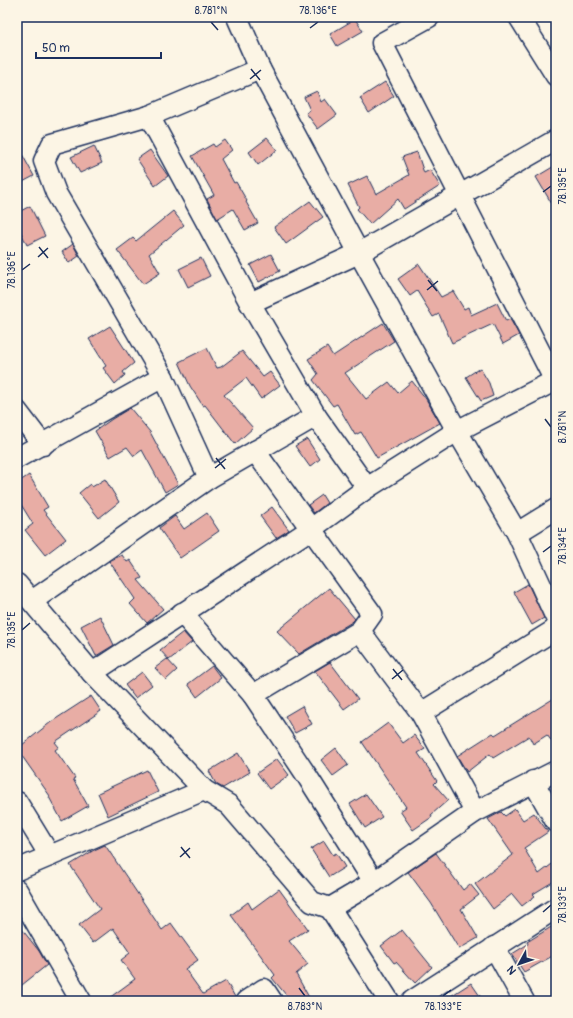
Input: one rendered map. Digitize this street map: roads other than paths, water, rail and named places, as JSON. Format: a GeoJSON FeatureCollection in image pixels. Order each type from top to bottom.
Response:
{"type":"FeatureCollection","features":[{"type":"Feature","properties":{"kind":"street"},"geometry":{"type":"LineString","coordinates":[[237,17],[260,69],[359,253],[457,431],[517,533],[556,618]]}},
{"type":"Feature","properties":{"kind":"street"},"geometry":{"type":"LineString","coordinates":[[92,673],[311,529],[366,488],[457,431],[556,381],[382,43],[429,17]]}},
{"type":"Feature","properties":{"kind":"street"},"geometry":{"type":"LineString","coordinates":[[519,17],[556,76]]}},
{"type":"Feature","properties":{"kind":"street"},"geometry":{"type":"LineString","coordinates":[[209,478],[163,377],[56,194],[44,161],[52,144],[149,116],[260,69]]}},
{"type":"Feature","properties":{"kind":"street"},"geometry":{"type":"LineString","coordinates":[[149,116],[250,304],[316,416],[366,488]]}},
{"type":"Feature","properties":{"kind":"street"},"geometry":{"type":"LineString","coordinates":[[250,304],[359,253],[556,140]]}},
{"type":"Feature","properties":{"kind":"street"},"geometry":{"type":"LineString","coordinates":[[17,458],[43,445],[163,377]]}},
{"type":"Feature","properties":{"kind":"street"},"geometry":{"type":"LineString","coordinates":[[17,411],[43,445]]}},
{"type":"Feature","properties":{"kind":"street"},"geometry":{"type":"LineString","coordinates":[[32,601],[209,478],[254,450],[316,416]]}},
{"type":"Feature","properties":{"kind":"street"},"geometry":{"type":"LineString","coordinates":[[253,695],[360,632],[372,614],[254,450]]}},
{"type":"Feature","properties":{"kind":"street"},"geometry":{"type":"LineString","coordinates":[[517,533],[556,509]]}},
{"type":"Feature","properties":{"kind":"street"},"geometry":{"type":"LineString","coordinates":[[17,584],[92,673],[204,790],[229,805],[312,902],[330,908],[389,1001]]}},
{"type":"Feature","properties":{"kind":"street"},"geometry":{"type":"LineString","coordinates":[[182,613],[253,695],[307,776],[374,882]]}},
{"type":"Feature","properties":{"kind":"street"},"geometry":{"type":"LineString","coordinates":[[421,713],[556,629]]}},
{"type":"Feature","properties":{"kind":"street"},"geometry":{"type":"LineString","coordinates":[[360,632],[421,713],[475,812]]}},
{"type":"Feature","properties":{"kind":"street"},"geometry":{"type":"LineString","coordinates":[[330,908],[374,882],[475,812],[533,781],[556,771]]}},
{"type":"Feature","properties":{"kind":"street"},"geometry":{"type":"LineString","coordinates":[[533,781],[556,822]]}},
{"type":"Feature","properties":{"kind":"street"},"geometry":{"type":"LineString","coordinates":[[17,870],[204,790]]}},
{"type":"Feature","properties":{"kind":"street"},"geometry":{"type":"LineString","coordinates":[[17,802],[50,856]]}},
{"type":"Feature","properties":{"kind":"street"},"geometry":{"type":"LineString","coordinates":[[17,890],[80,1001]]}},
{"type":"Feature","properties":{"kind":"street"},"geometry":{"type":"LineString","coordinates":[[412,1001],[556,908]]}},
{"type":"Feature","properties":{"kind":"street"},"geometry":{"type":"LineString","coordinates":[[494,948],[524,1001]]}},
{"type":"Feature","properties":{"kind":"street"},"geometry":{"type":"LineString","coordinates":[[246,1001],[264,988],[272,1001]]}}]}
